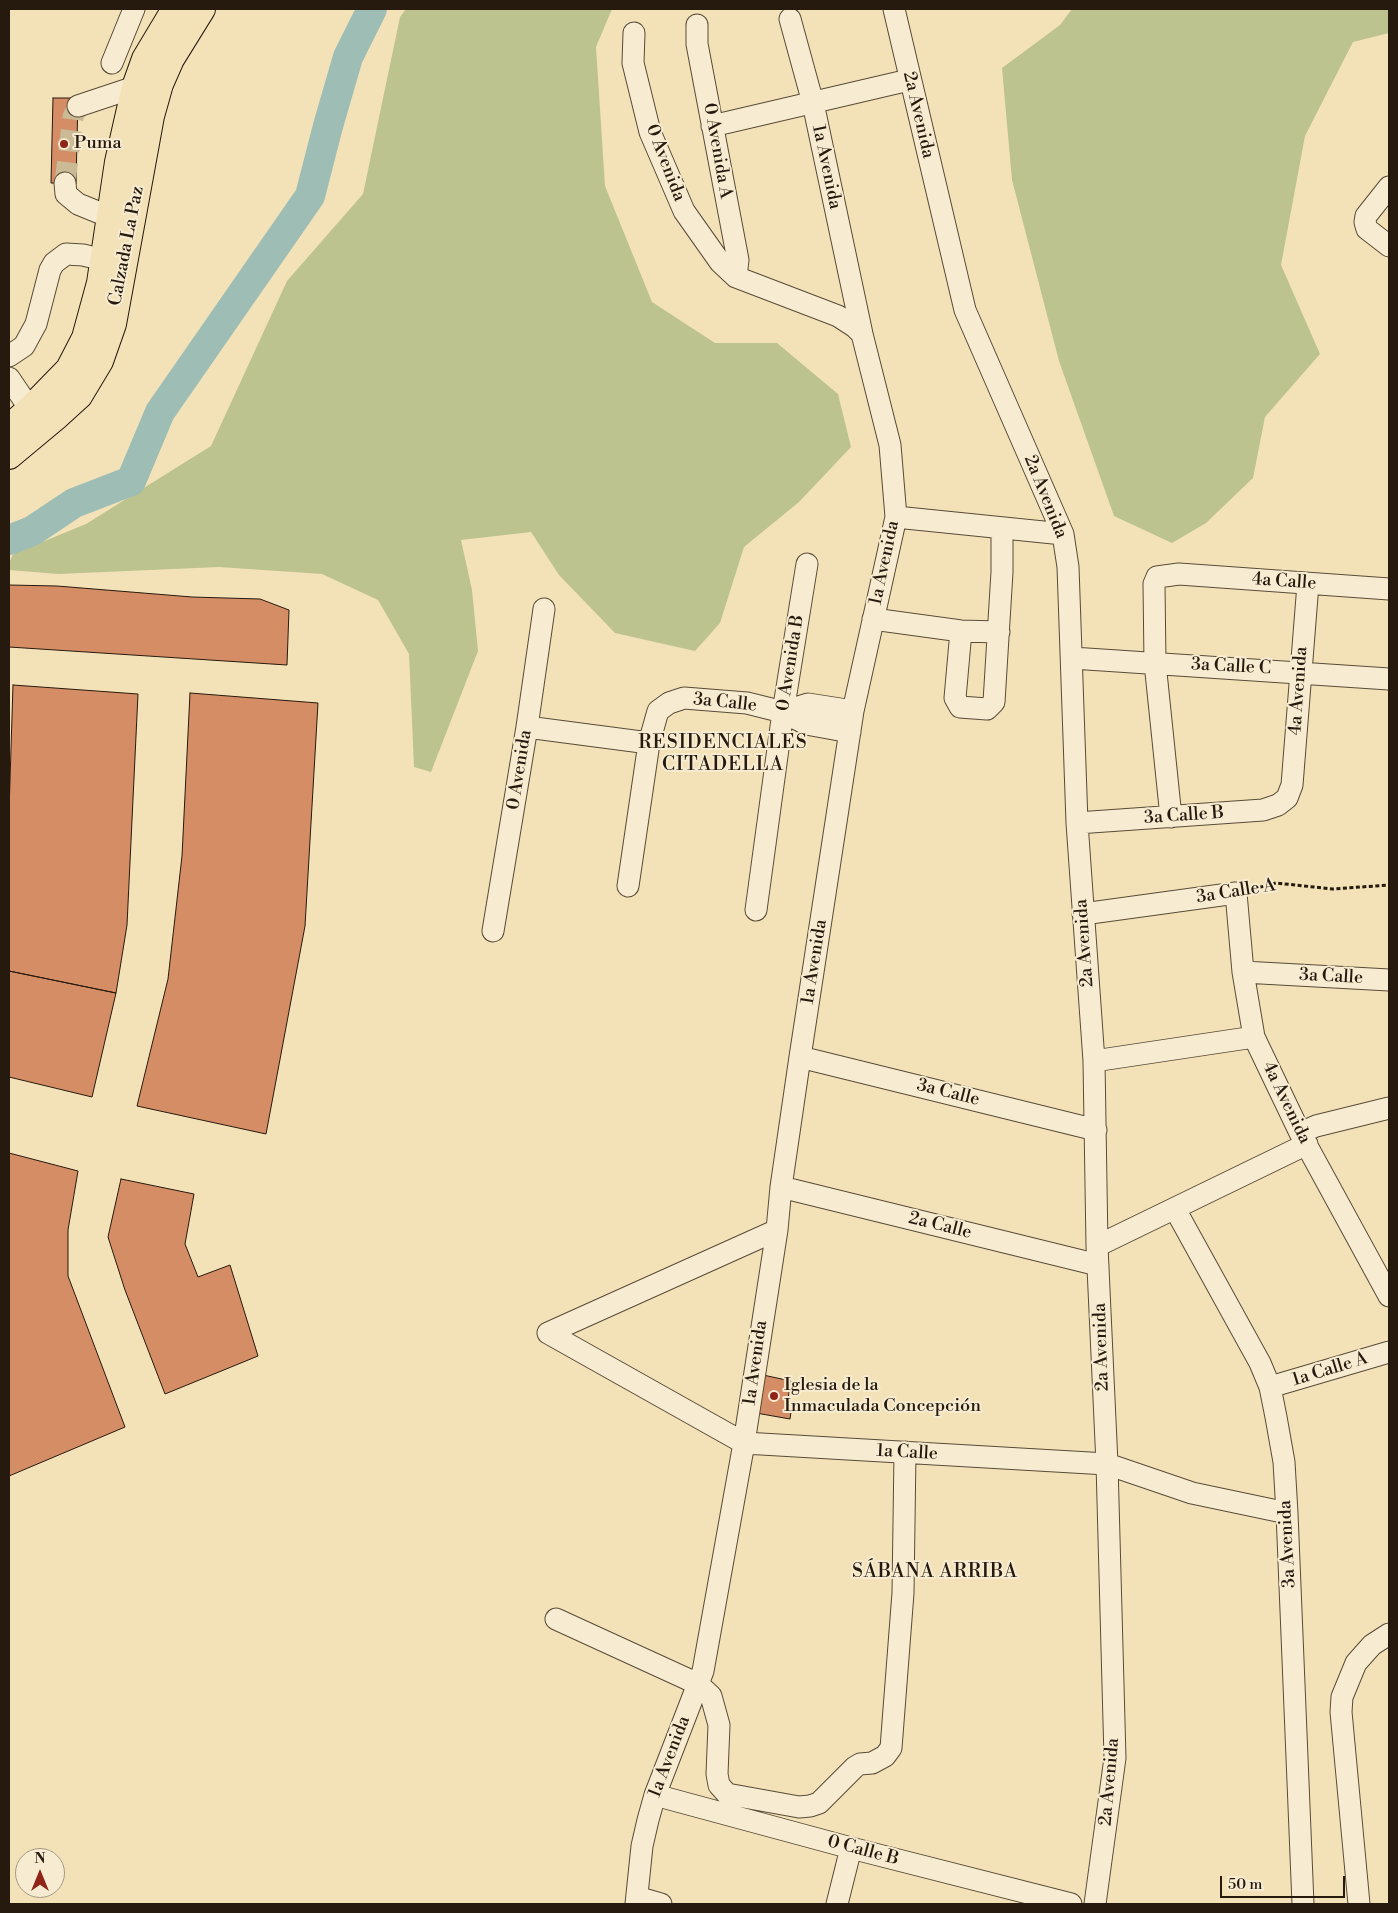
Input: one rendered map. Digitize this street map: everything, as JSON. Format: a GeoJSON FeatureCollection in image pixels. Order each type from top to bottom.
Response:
{"type":"FeatureCollection","features":[{"type":"Feature","properties":{"kind":"main road","name":"Calzada La Paz"},"geometry":{"type":"LineString","coordinates":[[9,428],[58,381],[77,356],[92,320],[104,260],[118,162],[135,86],[145,59],[175,9]]}},
{"type":"Feature","properties":{"kind":"main road","name":"Calzada La Paz"},"geometry":{"type":"LineString","coordinates":[[9,456],[78,396],[100,361],[114,316],[151,116],[160,84],[171,58],[202,9]]}},
{"type":"Feature","properties":{"kind":"street"},"geometry":{"type":"LineString","coordinates":[[112,63],[134,9]]}},
{"type":"Feature","properties":{"kind":"street","name":"2a Avenida"},"geometry":{"type":"LineString","coordinates":[[894,9],[964,310],[1063,534],[1068,568],[1077,824],[1094,1061],[1098,1256],[1107,1464],[1115,1758],[1095,1904]]}},
{"type":"Feature","properties":{"kind":"street","name":"1a Avenida"},"geometry":{"type":"LineString","coordinates":[[637,1901],[642,1846],[655,1795],[703,1671],[744,1443],[853,711],[896,517],[890,445],[862,334],[813,103],[790,19]]}},
{"type":"Feature","properties":{"kind":"street","name":"0 Avenida A"},"geometry":{"type":"LineString","coordinates":[[698,25],[698,44],[738,260],[736,277]]}},
{"type":"Feature","properties":{"kind":"street","name":"0 Avenida"},"geometry":{"type":"LineString","coordinates":[[634,33],[634,63],[650,132],[684,211],[720,262],[736,277]]}},
{"type":"Feature","properties":{"kind":"street"},"geometry":{"type":"LineString","coordinates":[[712,126],[910,80]]}},
{"type":"Feature","properties":{"kind":"street"},"geometry":{"type":"LineString","coordinates":[[78,106],[135,86]]}},
{"type":"Feature","properties":{"kind":"street"},"geometry":{"type":"LineString","coordinates":[[65,183],[66,194],[78,204],[110,217]]}},
{"type":"Feature","properties":{"kind":"street"},"geometry":{"type":"LineString","coordinates":[[1389,188],[1366,216],[1365,222],[1367,229],[1389,246]]}},
{"type":"Feature","properties":{"kind":"street"},"geometry":{"type":"LineString","coordinates":[[9,356],[24,346],[36,324],[50,270],[54,263],[66,254],[83,255],[104,260]]}},
{"type":"Feature","properties":{"kind":"street"},"geometry":{"type":"LineString","coordinates":[[736,277],[832,313],[855,327],[862,334]]}},
{"type":"Feature","properties":{"kind":"street"},"geometry":{"type":"LineString","coordinates":[[9,378],[30,409]]}},
{"type":"Feature","properties":{"kind":"street"},"geometry":{"type":"LineString","coordinates":[[896,517],[1063,534]]}},
{"type":"Feature","properties":{"kind":"street"},"geometry":{"type":"LineString","coordinates":[[961,631],[954,698],[960,707],[987,709],[994,702],[1002,572],[1002,528]]}},
{"type":"Feature","properties":{"kind":"street","name":"0 Avenida B"},"geometry":{"type":"LineString","coordinates":[[756,910],[783,712],[807,564]]}},
{"type":"Feature","properties":{"kind":"street","name":"4a Calle"},"geometry":{"type":"LineString","coordinates":[[1155,663],[1154,584],[1157,577],[1179,574],[1389,589]]}},
{"type":"Feature","properties":{"kind":"street","name":"4a Avenida"},"geometry":{"type":"LineString","coordinates":[[1287,798],[1292,785],[1308,584]]}},
{"type":"Feature","properties":{"kind":"street","name":"0 Avenida"},"geometry":{"type":"LineString","coordinates":[[493,931],[527,728],[544,608]]}},
{"type":"Feature","properties":{"kind":"street"},"geometry":{"type":"LineString","coordinates":[[873,619],[961,631],[998,632]]}},
{"type":"Feature","properties":{"kind":"street","name":"3a Calle C"},"geometry":{"type":"LineString","coordinates":[[1072,658],[1389,679]]}},
{"type":"Feature","properties":{"kind":"street"},"geometry":{"type":"LineString","coordinates":[[1155,663],[1171,817]]}},
{"type":"Feature","properties":{"kind":"street","name":"3a Calle"},"geometry":{"type":"LineString","coordinates":[[649,743],[658,711],[669,703],[684,698],[747,703],[783,712],[806,724],[850,732]]}},
{"type":"Feature","properties":{"kind":"street"},"geometry":{"type":"LineString","coordinates":[[783,712],[808,704],[853,711]]}},
{"type":"Feature","properties":{"kind":"street"},"geometry":{"type":"LineString","coordinates":[[527,728],[649,743],[628,886]]}},
{"type":"Feature","properties":{"kind":"street","name":"3a Calle B"},"geometry":{"type":"LineString","coordinates":[[1077,824],[1264,810],[1278,805],[1287,798]]}},
{"type":"Feature","properties":{"kind":"street","name":"4a Avenida"},"geometry":{"type":"LineString","coordinates":[[1236,893],[1243,972],[1254,1037],[1303,1139],[1389,1296]]}},
{"type":"Feature","properties":{"kind":"street","name":"3a Calle A"},"geometry":{"type":"LineString","coordinates":[[1083,914],[1236,893]]}},
{"type":"Feature","properties":{"kind":"street","name":"3a Calle"},"geometry":{"type":"LineString","coordinates":[[1243,972],[1389,980]]}},
{"type":"Feature","properties":{"kind":"street"},"geometry":{"type":"LineString","coordinates":[[1094,1061],[1254,1037]]}},
{"type":"Feature","properties":{"kind":"street","name":"3a Calle"},"geometry":{"type":"LineString","coordinates":[[800,1057],[1096,1130]]}},
{"type":"Feature","properties":{"kind":"street"},"geometry":{"type":"LineString","coordinates":[[1098,1256],[1175,1209],[1303,1139],[1316,1126],[1389,1108]]}},
{"type":"Feature","properties":{"kind":"street","name":"2a Calle"},"geometry":{"type":"LineString","coordinates":[[781,1187],[1098,1256]]}},
{"type":"Feature","properties":{"kind":"street","name":"3a Avenida"},"geometry":{"type":"LineString","coordinates":[[1175,1209],[1260,1363],[1270,1387],[1284,1462],[1304,1904]]}},
{"type":"Feature","properties":{"kind":"street","name":"1a Calle"},"geometry":{"type":"LineString","coordinates":[[777,1230],[548,1333],[744,1443],[1107,1464],[1192,1493],[1287,1513]]}},
{"type":"Feature","properties":{"kind":"street","name":"1a Calle A"},"geometry":{"type":"LineString","coordinates":[[1270,1387],[1389,1352]]}},
{"type":"Feature","properties":{"kind":"street"},"geometry":{"type":"LineString","coordinates":[[556,1619],[698,1684],[712,1696],[719,1725],[717,1774],[719,1785],[727,1794],[799,1807],[819,1803],[855,1767],[860,1764],[872,1763],[885,1756],[891,1748],[903,1593],[905,1452]]}},
{"type":"Feature","properties":{"kind":"street"},"geometry":{"type":"LineString","coordinates":[[1359,1904],[1341,1712],[1342,1697],[1356,1663],[1372,1645],[1389,1634]]}},
{"type":"Feature","properties":{"kind":"street","name":"0 Calle B"},"geometry":{"type":"LineString","coordinates":[[655,1795],[851,1848],[1071,1904]]}},
{"type":"Feature","properties":{"kind":"street"},"geometry":{"type":"LineString","coordinates":[[837,1904],[851,1848]]}},
{"type":"Feature","properties":{"kind":"street"},"geometry":{"type":"LineString","coordinates":[[637,1901],[661,1904]]}},
{"type":"Feature","properties":{"kind":"path","name":"3a Calle A"},"geometry":{"type":"LineString","coordinates":[[1236,893],[1276,883],[1333,889],[1389,885]]}},
{"type":"Feature","properties":{"kind":"green space"},"geometry":{"type":"Polygon","coordinates":[[[406,9],[612,9],[596,47],[605,186],[652,302],[715,343],[777,343],[838,394],[851,447],[799,502],[744,547],[720,623],[695,651],[615,633],[559,575],[531,532],[461,540],[472,590],[478,651],[431,772],[414,767],[409,654],[378,600],[322,574],[219,567],[59,574],[9,570],[9,563],[13,554],[86,524],[211,446],[287,281],[363,194],[400,17],[406,9]]]}},
{"type":"Feature","properties":{"kind":"green space"},"geometry":{"type":"Polygon","coordinates":[[[1072,9],[1389,9],[1389,33],[1353,42],[1305,136],[1281,265],[1320,354],[1265,417],[1253,478],[1206,523],[1172,543],[1114,516],[1059,361],[1012,180],[1002,68],[1060,25],[1072,9]]]}},
{"type":"Feature","properties":{"kind":"building","name":"Puma"},"geometry":{"type":"Polygon","coordinates":[[[53,98],[78,98],[76,184],[51,183],[53,98]]]}},
{"type":"Feature","properties":{"kind":"building"},"geometry":{"type":"Polygon","coordinates":[[[9,585],[57,586],[192,597],[260,599],[289,610],[287,665],[9,647],[9,585]]]}},
{"type":"Feature","properties":{"kind":"building"},"geometry":{"type":"Polygon","coordinates":[[[13,685],[138,694],[127,925],[116,993],[9,971],[9,812],[13,685]]]}},
{"type":"Feature","properties":{"kind":"building"},"geometry":{"type":"Polygon","coordinates":[[[190,693],[318,703],[305,926],[266,1134],[137,1106],[168,979],[182,856],[190,693]]]}},
{"type":"Feature","properties":{"kind":"building"},"geometry":{"type":"Polygon","coordinates":[[[9,971],[116,993],[92,1097],[9,1077],[9,971]]]}},
{"type":"Feature","properties":{"kind":"building"},"geometry":{"type":"Polygon","coordinates":[[[9,1153],[78,1171],[68,1230],[68,1276],[125,1427],[9,1476],[9,1153]]]}},
{"type":"Feature","properties":{"kind":"building"},"geometry":{"type":"Polygon","coordinates":[[[121,1179],[194,1194],[185,1244],[198,1277],[230,1265],[258,1356],[165,1394],[125,1290],[108,1237],[121,1179]]]}},
{"type":"Feature","properties":{"kind":"building","name":"Iglesia de la Inmaculada Concepción"},"geometry":{"type":"Polygon","coordinates":[[[763,1375],[791,1381],[786,1411],[791,1412],[790,1419],[756,1413],[763,1375]]]}},
{"type":"Feature","properties":{"kind":"waterway"},"geometry":{"type":"LineString","coordinates":[[9,540],[32,531],[74,503],[131,481],[160,412],[310,196],[348,57],[372,9]]}},
{"type":"Feature","properties":{"kind":"tunnel"},"geometry":{"type":"LineString","coordinates":[[65,183],[73,117],[78,106]]}},
{"type":"Feature","properties":{"kind":"place","name":"Puma"},"geometry":{"type":"Point","coordinates":[64,144]}},
{"type":"Feature","properties":{"kind":"place","name":"Iglesia de la Inmaculada Concepción"},"geometry":{"type":"Point","coordinates":[774,1396]}},
{"type":"Feature","properties":{"kind":"district","name":"RESIDENCIALES CITADELLA"},"geometry":{"type":"Point","coordinates":[723,754]}},
{"type":"Feature","properties":{"kind":"district","name":"SÁBANA ARRIBA"},"geometry":{"type":"Point","coordinates":[935,1572]}}]}
